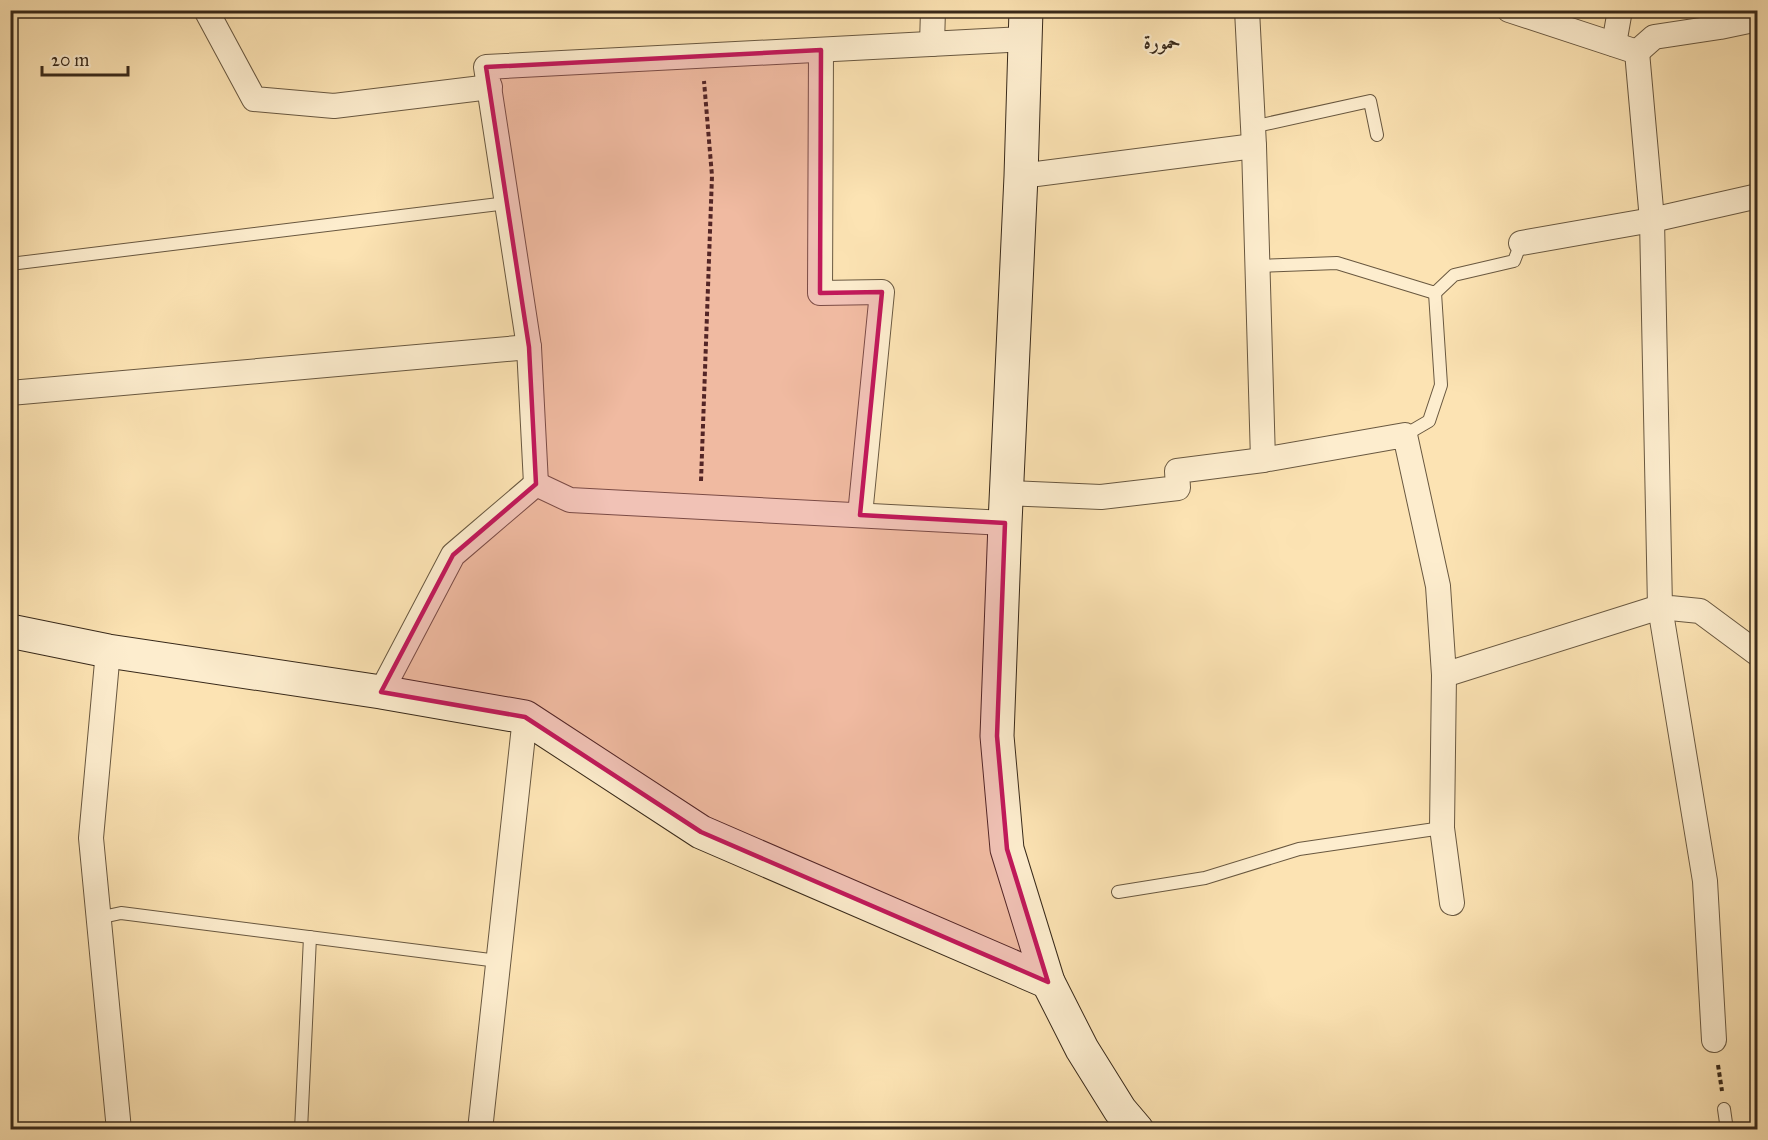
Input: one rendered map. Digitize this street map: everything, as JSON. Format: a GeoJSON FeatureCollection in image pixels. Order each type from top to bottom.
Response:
{"type":"FeatureCollection","features":[{"type":"Feature","properties":{"kind":"street"},"geometry":{"type":"LineString","coordinates":[[206,10],[254,99],[334,106],[490,87]]}},
{"type":"Feature","properties":{"kind":"street"},"geometry":{"type":"LineString","coordinates":[[932,44],[933,10]]}},
{"type":"Feature","properties":{"kind":"street"},"geometry":{"type":"LineString","coordinates":[[1246,10],[1258,266],[1263,460]]}},
{"type":"Feature","properties":{"kind":"street"},"geometry":{"type":"LineString","coordinates":[[1509,10],[1637,52]]}},
{"type":"Feature","properties":{"kind":"street"},"geometry":{"type":"LineString","coordinates":[[1614,44],[1620,10]]}},
{"type":"Feature","properties":{"kind":"street"},"geometry":{"type":"LineString","coordinates":[[1637,52],[1654,37],[1722,19],[1758,19]]}},
{"type":"Feature","properties":{"kind":"street"},"geometry":{"type":"LineString","coordinates":[[536,484],[529,347],[486,67],[932,44],[1026,25],[997,736],[1007,849],[1048,982],[1082,1049],[1120,1110],[1137,1130]]}},
{"type":"Feature","properties":{"kind":"street"},"geometry":{"type":"LineString","coordinates":[[821,50],[820,293],[882,292],[860,515]]}},
{"type":"Feature","properties":{"kind":"street"},"geometry":{"type":"LineString","coordinates":[[1637,52],[1652,220],[1660,607],[1705,882],[1714,1040]]}},
{"type":"Feature","properties":{"kind":"street"},"geometry":{"type":"LineString","coordinates":[[1021,176],[1253,136]]}},
{"type":"Feature","properties":{"kind":"street"},"geometry":{"type":"LineString","coordinates":[[1521,243],[1652,220],[1758,196]]}},
{"type":"Feature","properties":{"kind":"street"},"geometry":{"type":"LineString","coordinates":[[10,393],[529,347]]}},
{"type":"Feature","properties":{"kind":"street"},"geometry":{"type":"LineString","coordinates":[[536,484],[570,500],[700,507],[860,515],[1006,508],[1178,488],[1177,471],[1263,460],[1405,435],[1438,586],[1444,675],[1442,828],[1452,903]]}},
{"type":"Feature","properties":{"kind":"street"},"geometry":{"type":"LineString","coordinates":[[381,692],[453,555],[536,484]]}},
{"type":"Feature","properties":{"kind":"street"},"geometry":{"type":"LineString","coordinates":[[1444,675],[1660,607],[1700,611],[1758,654]]}},
{"type":"Feature","properties":{"kind":"street"},"geometry":{"type":"LineString","coordinates":[[10,631],[108,651],[381,692],[525,717],[701,832],[1048,982]]}},
{"type":"Feature","properties":{"kind":"street"},"geometry":{"type":"LineString","coordinates":[[108,651],[91,838],[119,1130]]}},
{"type":"Feature","properties":{"kind":"street"},"geometry":{"type":"LineString","coordinates":[[480,1130],[525,717]]}},
{"type":"Feature","properties":{"kind":"lane"},"geometry":{"type":"LineString","coordinates":[[1253,136],[1370,101],[1377,135]]}},
{"type":"Feature","properties":{"kind":"lane"},"geometry":{"type":"LineString","coordinates":[[10,264],[507,203]]}},
{"type":"Feature","properties":{"kind":"lane"},"geometry":{"type":"LineString","coordinates":[[1435,293],[1454,275],[1514,261],[1521,243]]}},
{"type":"Feature","properties":{"kind":"lane"},"geometry":{"type":"LineString","coordinates":[[1258,266],[1336,263],[1435,293]]}},
{"type":"Feature","properties":{"kind":"lane"},"geometry":{"type":"LineString","coordinates":[[1405,435],[1429,421],[1441,385],[1435,293]]}},
{"type":"Feature","properties":{"kind":"lane"},"geometry":{"type":"LineString","coordinates":[[1118,892],[1205,878],[1299,849],[1442,828]]}},
{"type":"Feature","properties":{"kind":"lane"},"geometry":{"type":"LineString","coordinates":[[98,918],[121,913],[498,961]]}},
{"type":"Feature","properties":{"kind":"lane"},"geometry":{"type":"LineString","coordinates":[[302,1130],[310,937]]}},
{"type":"Feature","properties":{"kind":"lane"},"geometry":{"type":"LineString","coordinates":[[1725,1109],[1728,1130]]}},
{"type":"Feature","properties":{"kind":"path"},"geometry":{"type":"LineString","coordinates":[[700,507],[711,176],[702,56]]}},
{"type":"Feature","properties":{"kind":"path"},"geometry":{"type":"LineString","coordinates":[[1714,1040],[1725,1109]]}},
{"type":"Feature","properties":{"kind":"highlighted area"},"geometry":{"type":"Polygon","coordinates":[[[821,50],[820,293],[882,292],[860,515],[1005,523],[997,736],[1007,849],[1048,982],[701,832],[525,717],[381,692],[453,555],[536,484],[529,347],[486,67],[821,50]]]}},
{"type":"Feature","properties":{"kind":"district","name":"حمورة"},"geometry":{"type":"Point","coordinates":[1162,42]}}]}
